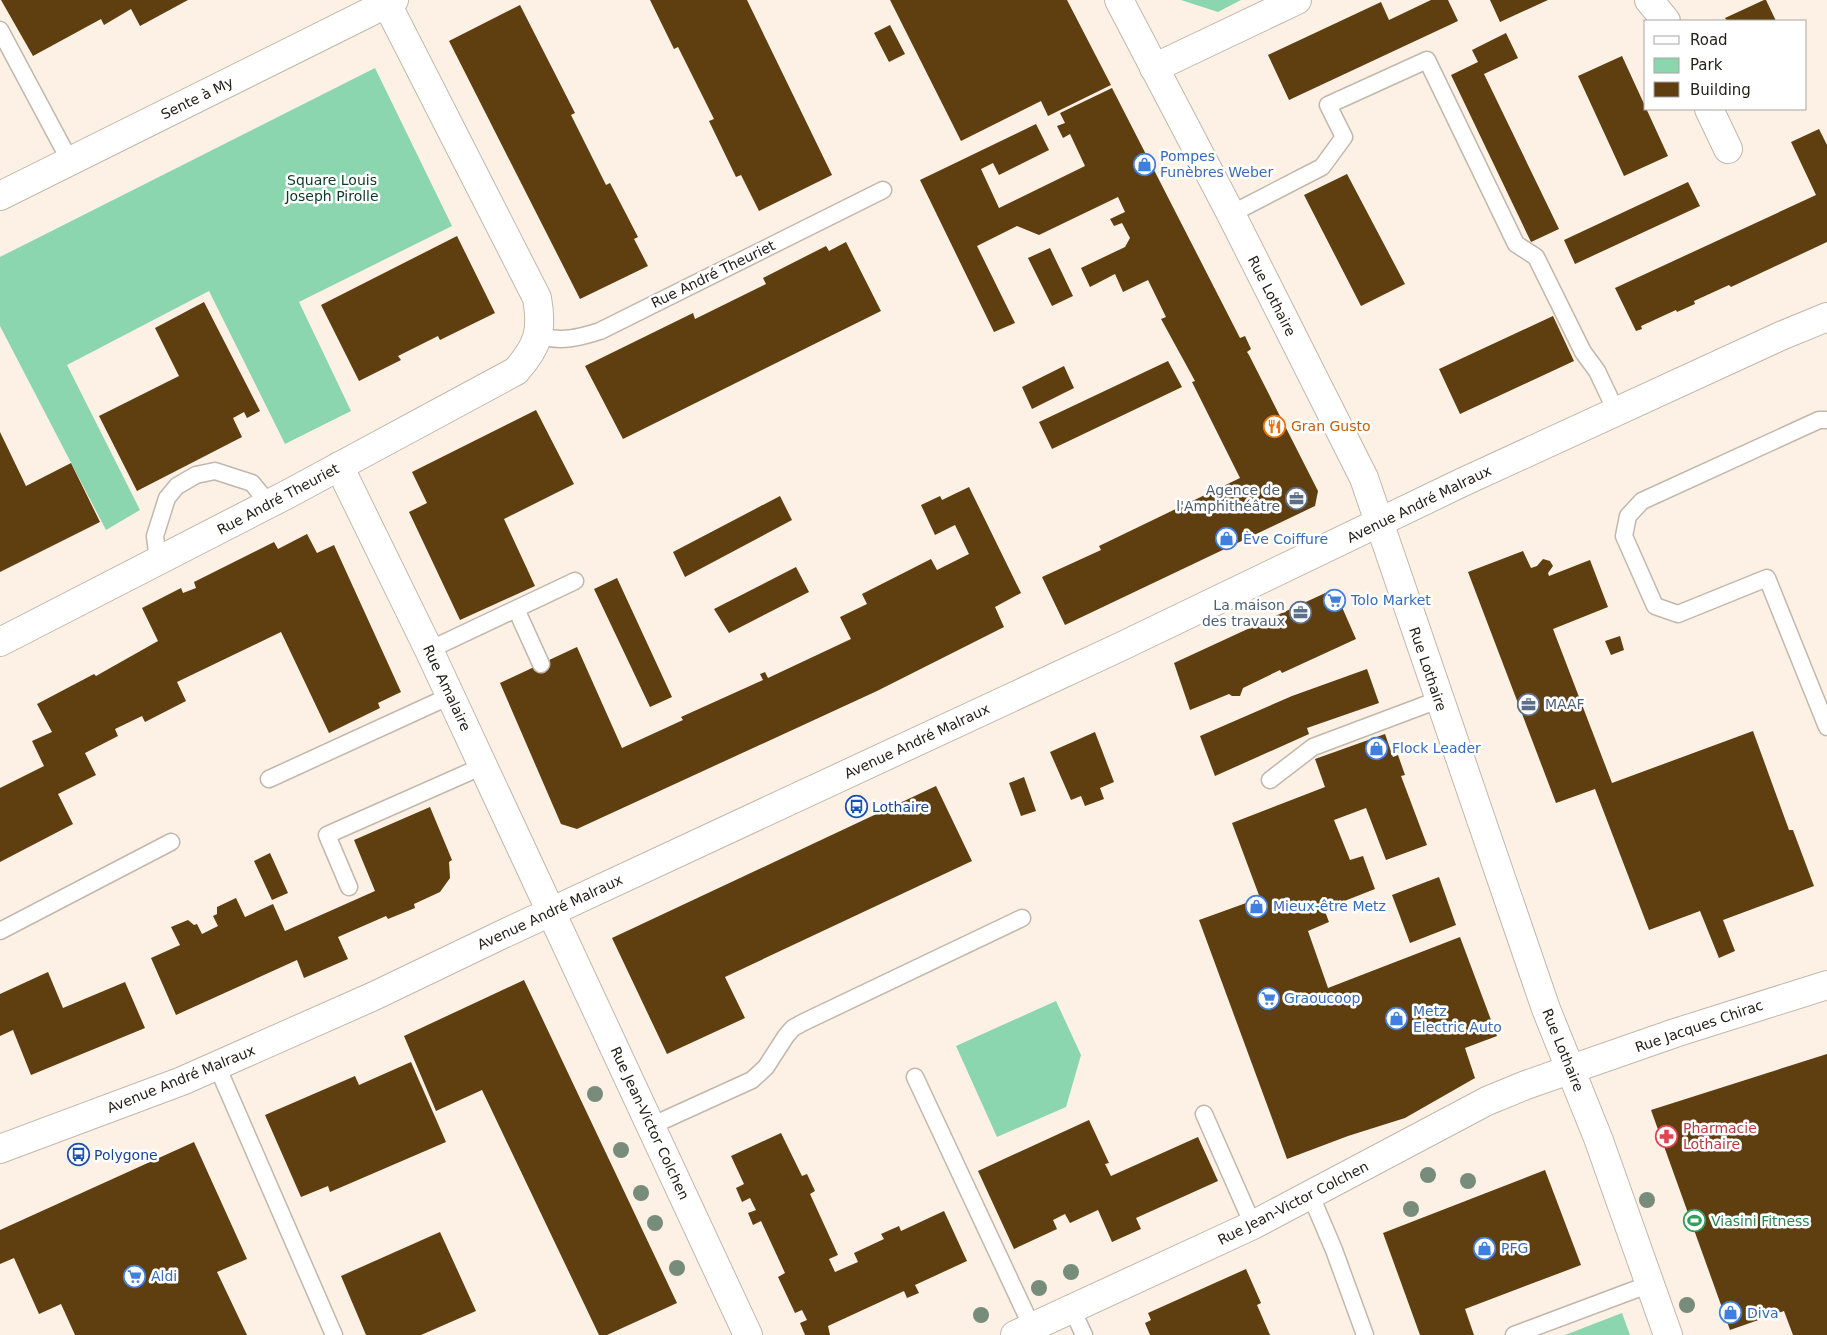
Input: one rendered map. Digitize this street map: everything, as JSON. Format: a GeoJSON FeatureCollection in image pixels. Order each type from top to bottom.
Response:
{"type":"FeatureCollection","features":[{"type":"Feature","properties":{"kind":"street","name":"Rue Lothaire"},"geometry":{"type":"LineString","coordinates":[[1119,0],[1231,214],[1364,478],[1381,522],[1438,700],[1546,1009],[1598,1138],[1668,1335]]}},
{"type":"Feature","properties":{"kind":"street"},"geometry":{"type":"LineString","coordinates":[[1154,68],[1298,0]]}},
{"type":"Feature","properties":{"kind":"street"},"geometry":{"type":"LineString","coordinates":[[1648,0],[1665,20]]}},
{"type":"Feature","properties":{"kind":"street","name":"Sente à My"},"geometry":{"type":"LineString","coordinates":[[0,196],[389,1]]}},
{"type":"Feature","properties":{"kind":"street","name":"Rue André Theuriet"},"geometry":{"type":"LineString","coordinates":[[0,642],[269,504],[516,371],[530,354],[539,336],[541,319],[537,298],[389,1]]}},
{"type":"Feature","properties":{"kind":"street"},"geometry":{"type":"LineString","coordinates":[[1709,110],[1728,149]]}},
{"type":"Feature","properties":{"kind":"street","name":"Avenue André Malraux"},"geometry":{"type":"LineString","coordinates":[[0,1149],[174,1084],[374,996],[1120,648],[1616,411],[1827,317]]}},
{"type":"Feature","properties":{"kind":"street","name":"Rue Amalaire"},"geometry":{"type":"LineString","coordinates":[[339,466],[429,650],[551,912]]}},
{"type":"Feature","properties":{"kind":"street","name":"Rue Jean-Victor Colchen"},"geometry":{"type":"LineString","coordinates":[[551,912],[748,1335]]}},
{"type":"Feature","properties":{"kind":"street","name":"Rue Jacques Chirac"},"geometry":{"type":"LineString","coordinates":[[1571,1070],[1676,1033],[1827,985]]}},
{"type":"Feature","properties":{"kind":"street","name":"Rue Jean-Victor Colchen"},"geometry":{"type":"LineString","coordinates":[[1023,1331],[1253,1225],[1311,1196],[1487,1101],[1526,1085],[1571,1070]]}},
{"type":"Feature","properties":{"kind":"lane"},"geometry":{"type":"LineString","coordinates":[[0,30],[70,161]]}},
{"type":"Feature","properties":{"kind":"lane"},"geometry":{"type":"LineString","coordinates":[[1231,214],[1322,167],[1344,137],[1328,105],[1427,60],[1516,244],[1536,257],[1583,352],[1597,370],[1616,411]]}},
{"type":"Feature","properties":{"kind":"lane","name":"Rue André Theuriet"},"geometry":{"type":"LineString","coordinates":[[539,336],[556,340],[576,339],[600,331],[883,190]]}},
{"type":"Feature","properties":{"kind":"lane"},"geometry":{"type":"LineString","coordinates":[[1827,420],[1819,420],[1642,501],[1628,516],[1624,536],[1655,606],[1678,614],[1766,578],[1827,727]]}},
{"type":"Feature","properties":{"kind":"lane"},"geometry":{"type":"LineString","coordinates":[[158,561],[155,536],[167,498],[177,486],[196,475],[215,471],[252,483],[269,504]]}},
{"type":"Feature","properties":{"kind":"lane"},"geometry":{"type":"LineString","coordinates":[[429,650],[575,581]]}},
{"type":"Feature","properties":{"kind":"lane"},"geometry":{"type":"LineString","coordinates":[[516,609],[541,664]]}},
{"type":"Feature","properties":{"kind":"lane"},"geometry":{"type":"LineString","coordinates":[[269,779],[450,696]]}},
{"type":"Feature","properties":{"kind":"lane"},"geometry":{"type":"LineString","coordinates":[[1270,780],[1312,747],[1438,700]]}},
{"type":"Feature","properties":{"kind":"lane"},"geometry":{"type":"LineString","coordinates":[[349,887],[327,836],[483,766]]}},
{"type":"Feature","properties":{"kind":"lane"},"geometry":{"type":"LineString","coordinates":[[0,931],[171,842]]}},
{"type":"Feature","properties":{"kind":"lane"},"geometry":{"type":"LineString","coordinates":[[651,1126],[752,1080],[766,1067],[786,1036],[804,1022],[1022,918]]}},
{"type":"Feature","properties":{"kind":"lane"},"geometry":{"type":"LineString","coordinates":[[217,1066],[334,1335]]}},
{"type":"Feature","properties":{"kind":"lane"},"geometry":{"type":"LineString","coordinates":[[916,1077],[1023,1331]]}},
{"type":"Feature","properties":{"kind":"lane"},"geometry":{"type":"LineString","coordinates":[[1204,1114],[1253,1225]]}},
{"type":"Feature","properties":{"kind":"lane"},"geometry":{"type":"LineString","coordinates":[[1311,1196],[1334,1250],[1365,1335]]}},
{"type":"Feature","properties":{"kind":"lane"},"geometry":{"type":"LineString","coordinates":[[1514,1335],[1650,1284]]}},
{"type":"Feature","properties":{"kind":"lane"},"geometry":{"type":"LineString","coordinates":[[1072,1309],[1084,1335]]}},
{"type":"Feature","properties":{"kind":"green space"},"geometry":{"type":"Polygon","coordinates":[[[1181,0],[1241,0],[1218,12],[1181,0]]]}},
{"type":"Feature","properties":{"kind":"green space","name":"Square Louis Joseph Pirolle"},"geometry":{"type":"Polygon","coordinates":[[[375,68],[452,226],[299,302],[351,411],[285,444],[209,291],[67,365],[140,510],[106,530],[0,326],[0,257],[375,68]]]}},
{"type":"Feature","properties":{"kind":"green space"},"geometry":{"type":"Polygon","coordinates":[[[1056,1001],[1081,1055],[1066,1107],[997,1137],[956,1046],[1056,1001]]]}},
{"type":"Feature","properties":{"kind":"green space"},"geometry":{"type":"Polygon","coordinates":[[[1622,1313],[1630,1335],[1565,1335],[1622,1313]]]}},
{"type":"Feature","properties":{"kind":"building"},"geometry":{"type":"Polygon","coordinates":[[[1,0],[188,0],[140,26],[131,9],[104,25],[101,19],[33,56],[1,0]]]}},
{"type":"Feature","properties":{"kind":"building"},"geometry":{"type":"Polygon","coordinates":[[[650,0],[747,0],[832,175],[759,211],[741,175],[736,177],[709,121],[714,119],[678,47],[674,49],[650,0]]]}},
{"type":"Feature","properties":{"kind":"building"},"geometry":{"type":"Polygon","coordinates":[[[890,0],[1067,0],[1111,85],[1048,116],[1041,101],[961,141],[890,0]]]}},
{"type":"Feature","properties":{"kind":"building"},"geometry":{"type":"Polygon","coordinates":[[[1431,0],[1448,0],[1458,21],[1289,100],[1268,55],[1381,2],[1389,20],[1431,0]]]}},
{"type":"Feature","properties":{"kind":"building"},"geometry":{"type":"Polygon","coordinates":[[[1490,0],[1548,0],[1500,22],[1490,0]]]}},
{"type":"Feature","properties":{"kind":"building"},"geometry":{"type":"Polygon","coordinates":[[[1766,0],[1776,20],[1726,20],[1725,18],[1766,0]]]}},
{"type":"Feature","properties":{"kind":"building"},"geometry":{"type":"Polygon","coordinates":[[[520,5],[575,113],[571,115],[606,185],[610,183],[638,237],[634,239],[648,266],[580,299],[449,41],[520,5]]]}},
{"type":"Feature","properties":{"kind":"building"},"geometry":{"type":"Polygon","coordinates":[[[890,25],[905,54],[889,62],[874,33],[890,25]]]}},
{"type":"Feature","properties":{"kind":"building"},"geometry":{"type":"Polygon","coordinates":[[[1506,33],[1518,58],[1484,74],[1559,229],[1531,242],[1451,75],[1478,62],[1472,50],[1506,33]]]}},
{"type":"Feature","properties":{"kind":"building"},"geometry":{"type":"Polygon","coordinates":[[[1622,56],[1644,104],[1644,110],[1647,110],[1668,156],[1624,176],[1578,76],[1622,56]]]}},
{"type":"Feature","properties":{"kind":"building"},"geometry":{"type":"Polygon","coordinates":[[[1112,88],[1240,338],[1245,336],[1251,349],[1247,352],[1318,491],[1315,506],[1065,625],[1042,577],[1101,550],[1099,546],[1240,478],[1192,382],[1195,381],[1161,319],[1166,317],[1148,280],[1123,292],[1115,274],[1090,287],[1081,268],[1125,247],[1130,238],[1122,223],[1114,226],[1110,219],[1125,212],[1118,197],[1039,235],[1017,226],[977,246],[1015,323],[994,332],[920,180],[1036,124],[1049,150],[999,175],[993,163],[981,169],[999,208],[1085,166],[1070,134],[1063,138],[1057,126],[1065,123],[1060,113],[1112,88]]]}},
{"type":"Feature","properties":{"kind":"building"},"geometry":{"type":"Polygon","coordinates":[[[1819,129],[1827,145],[1827,242],[1731,287],[1729,285],[1694,301],[1695,304],[1677,312],[1676,310],[1641,326],[1642,329],[1636,331],[1615,288],[1816,195],[1791,142],[1819,129]]]}},
{"type":"Feature","properties":{"kind":"building"},"geometry":{"type":"Polygon","coordinates":[[[1347,174],[1405,284],[1361,306],[1304,195],[1347,174]]]}},
{"type":"Feature","properties":{"kind":"building"},"geometry":{"type":"Polygon","coordinates":[[[1688,182],[1700,206],[1575,264],[1564,240],[1688,182]]]}},
{"type":"Feature","properties":{"kind":"building"},"geometry":{"type":"Polygon","coordinates":[[[457,236],[495,313],[440,340],[438,336],[398,356],[401,360],[359,381],[321,305],[457,236]]]}},
{"type":"Feature","properties":{"kind":"building"},"geometry":{"type":"Polygon","coordinates":[[[846,242],[881,311],[623,439],[585,366],[693,313],[695,319],[766,284],[763,278],[826,246],[829,251],[846,242]]]}},
{"type":"Feature","properties":{"kind":"building"},"geometry":{"type":"Polygon","coordinates":[[[1050,248],[1073,296],[1052,306],[1028,258],[1050,248]]]}},
{"type":"Feature","properties":{"kind":"building"},"geometry":{"type":"Polygon","coordinates":[[[204,302],[260,411],[247,418],[244,412],[233,418],[242,437],[137,491],[99,416],[179,376],[155,328],[204,302]]]}},
{"type":"Feature","properties":{"kind":"building"},"geometry":{"type":"Polygon","coordinates":[[[1553,316],[1574,361],[1460,414],[1439,369],[1553,316]]]}},
{"type":"Feature","properties":{"kind":"building"},"geometry":{"type":"Polygon","coordinates":[[[1168,361],[1182,387],[1052,449],[1039,422],[1168,361]]]}},
{"type":"Feature","properties":{"kind":"building"},"geometry":{"type":"Polygon","coordinates":[[[1064,366],[1074,388],[1032,409],[1022,387],[1064,366]]]}},
{"type":"Feature","properties":{"kind":"building"},"geometry":{"type":"Polygon","coordinates":[[[536,410],[574,484],[504,519],[535,586],[460,620],[409,512],[427,503],[412,472],[536,410]]]}},
{"type":"Feature","properties":{"kind":"building"},"geometry":{"type":"Polygon","coordinates":[[[0,432],[26,486],[71,463],[100,522],[0,572],[0,432]]]}},
{"type":"Feature","properties":{"kind":"building"},"geometry":{"type":"Polygon","coordinates":[[[969,487],[1021,593],[995,607],[1004,627],[877,691],[577,829],[561,824],[500,683],[577,647],[622,748],[683,720],[681,717],[763,680],[760,674],[765,672],[768,678],[851,639],[840,617],[867,604],[862,594],[931,559],[937,570],[969,554],[955,525],[935,535],[921,505],[940,496],[942,500],[969,487]]]}},
{"type":"Feature","properties":{"kind":"building"},"geometry":{"type":"Polygon","coordinates":[[[780,496],[792,520],[685,577],[673,552],[780,496]]]}},
{"type":"Feature","properties":{"kind":"building"},"geometry":{"type":"Polygon","coordinates":[[[307,534],[317,553],[334,545],[401,692],[378,703],[380,708],[329,733],[281,632],[177,682],[186,701],[145,722],[142,716],[115,729],[118,736],[85,753],[96,775],[58,794],[73,824],[0,862],[0,788],[44,766],[32,741],[52,732],[37,704],[94,674],[96,676],[158,641],[142,608],[181,588],[183,593],[196,588],[194,582],[274,542],[278,549],[307,534]]]}},
{"type":"Feature","properties":{"kind":"building"},"geometry":{"type":"Polygon","coordinates":[[[1523,551],[1531,568],[1537,566],[1543,559],[1550,561],[1553,566],[1548,573],[1549,576],[1590,560],[1608,607],[1553,629],[1612,783],[1753,731],[1789,830],[1793,830],[1814,886],[1723,920],[1735,951],[1719,958],[1700,911],[1649,930],[1595,789],[1556,803],[1468,572],[1523,551]]]}},
{"type":"Feature","properties":{"kind":"building"},"geometry":{"type":"Polygon","coordinates":[[[796,567],[809,592],[729,633],[714,609],[796,567]]]}},
{"type":"Feature","properties":{"kind":"building"},"geometry":{"type":"Polygon","coordinates":[[[617,578],[672,697],[650,707],[594,589],[617,578]]]}},
{"type":"Feature","properties":{"kind":"building"},"geometry":{"type":"Polygon","coordinates":[[[1334,589],[1356,639],[1282,673],[1280,670],[1243,688],[1240,696],[1229,694],[1190,710],[1174,663],[1334,589]]]}},
{"type":"Feature","properties":{"kind":"building"},"geometry":{"type":"Polygon","coordinates":[[[1620,636],[1624,650],[1611,655],[1605,641],[1620,636]]]}},
{"type":"Feature","properties":{"kind":"building"},"geometry":{"type":"Polygon","coordinates":[[[1367,669],[1379,703],[1307,728],[1309,734],[1215,776],[1200,736],[1292,696],[1367,669]]]}},
{"type":"Feature","properties":{"kind":"building"},"geometry":{"type":"Polygon","coordinates":[[[1095,732],[1114,782],[1100,788],[1104,799],[1085,806],[1081,796],[1071,800],[1050,752],[1095,732]]]}},
{"type":"Feature","properties":{"kind":"building"},"geometry":{"type":"Polygon","coordinates":[[[1385,734],[1393,757],[1398,755],[1405,775],[1401,776],[1427,845],[1386,860],[1366,808],[1334,820],[1350,860],[1363,856],[1375,889],[1324,909],[1329,922],[1308,931],[1328,988],[1460,937],[1497,1036],[1465,1048],[1475,1078],[1405,1118],[1348,1136],[1287,1159],[1199,920],[1260,898],[1232,823],[1325,787],[1315,759],[1385,734]]]}},
{"type":"Feature","properties":{"kind":"building"},"geometry":{"type":"Polygon","coordinates":[[[1024,777],[1036,811],[1021,816],[1009,783],[1024,777]]]}},
{"type":"Feature","properties":{"kind":"building"},"geometry":{"type":"Polygon","coordinates":[[[936,786],[972,861],[725,977],[745,1018],[667,1054],[612,938],[936,786]]]}},
{"type":"Feature","properties":{"kind":"building"},"geometry":{"type":"Polygon","coordinates":[[[430,807],[452,860],[449,862],[450,878],[440,892],[414,904],[415,908],[388,919],[386,916],[338,937],[348,959],[304,978],[297,960],[176,1015],[151,958],[180,945],[171,927],[188,920],[194,925],[197,924],[202,934],[218,926],[213,916],[217,914],[217,907],[236,898],[245,917],[273,904],[285,931],[375,891],[354,840],[430,807]]]}},
{"type":"Feature","properties":{"kind":"building"},"geometry":{"type":"Polygon","coordinates":[[[270,853],[288,893],[272,900],[254,861],[270,853]]]}},
{"type":"Feature","properties":{"kind":"building"},"geometry":{"type":"Polygon","coordinates":[[[1439,877],[1456,925],[1410,943],[1392,895],[1439,877]]]}},
{"type":"Feature","properties":{"kind":"building"},"geometry":{"type":"Polygon","coordinates":[[[48,972],[63,1008],[125,982],[145,1028],[31,1075],[13,1030],[0,1036],[0,994],[48,972]]]}},
{"type":"Feature","properties":{"kind":"building"},"geometry":{"type":"Polygon","coordinates":[[[524,980],[677,1303],[607,1335],[599,1335],[482,1090],[436,1111],[404,1036],[524,980]]]}},
{"type":"Feature","properties":{"kind":"building"},"geometry":{"type":"Polygon","coordinates":[[[1827,1054],[1827,1335],[1793,1335],[1784,1311],[1730,1330],[1651,1110],[1827,1054]]]}},
{"type":"Feature","properties":{"kind":"building"},"geometry":{"type":"Polygon","coordinates":[[[411,1062],[446,1142],[330,1192],[328,1186],[301,1197],[265,1115],[355,1076],[359,1085],[411,1062]]]}},
{"type":"Feature","properties":{"kind":"building"},"geometry":{"type":"Polygon","coordinates":[[[1089,1120],[1109,1163],[1105,1164],[1111,1176],[1198,1137],[1218,1181],[1136,1218],[1141,1229],[1112,1242],[1098,1210],[1070,1223],[1065,1214],[1053,1220],[1057,1229],[1014,1249],[978,1171],[1089,1120]]]}},
{"type":"Feature","properties":{"kind":"building"},"geometry":{"type":"Polygon","coordinates":[[[781,1133],[802,1176],[807,1174],[815,1191],[810,1194],[838,1255],[829,1259],[835,1272],[858,1262],[854,1253],[884,1239],[881,1234],[899,1226],[901,1231],[944,1211],[967,1261],[915,1285],[919,1293],[907,1298],[904,1291],[828,1326],[830,1335],[805,1335],[800,1323],[807,1320],[802,1310],[795,1313],[778,1277],[785,1273],[761,1221],[753,1225],[748,1213],[756,1210],[750,1198],[742,1202],[736,1188],[744,1184],[731,1156],[781,1133]]]}},
{"type":"Feature","properties":{"kind":"building"},"geometry":{"type":"Polygon","coordinates":[[[194,1142],[247,1259],[217,1272],[247,1335],[75,1335],[61,1304],[39,1314],[14,1258],[0,1264],[0,1230],[194,1142]]]}},
{"type":"Feature","properties":{"kind":"building"},"geometry":{"type":"Polygon","coordinates":[[[1545,1170],[1581,1265],[1465,1309],[1474,1335],[1420,1335],[1383,1233],[1545,1170]]]}},
{"type":"Feature","properties":{"kind":"building"},"geometry":{"type":"Polygon","coordinates":[[[440,1232],[476,1311],[421,1335],[366,1335],[341,1276],[440,1232]]]}},
{"type":"Feature","properties":{"kind":"building"},"geometry":{"type":"Polygon","coordinates":[[[1246,1269],[1261,1303],[1257,1305],[1270,1335],[1150,1335],[1145,1323],[1151,1320],[1148,1313],[1246,1269]]]}},
{"type":"Feature","properties":{"kind":"place","name":"Pompes Funèbres Weber"},"geometry":{"type":"Point","coordinates":[1144,164]}},
{"type":"Feature","properties":{"kind":"place","name":"Gran Gusto"},"geometry":{"type":"Point","coordinates":[1275,426]}},
{"type":"Feature","properties":{"kind":"place","name":"Agence de l'Amphithéâtre"},"geometry":{"type":"Point","coordinates":[1296,498]}},
{"type":"Feature","properties":{"kind":"place","name":"Ève Coiffure"},"geometry":{"type":"Point","coordinates":[1227,539]}},
{"type":"Feature","properties":{"kind":"place","name":"Tolo Market"},"geometry":{"type":"Point","coordinates":[1335,600]}},
{"type":"Feature","properties":{"kind":"place","name":"La maison des travaux"},"geometry":{"type":"Point","coordinates":[1301,613]}},
{"type":"Feature","properties":{"kind":"place","name":"MAAF"},"geometry":{"type":"Point","coordinates":[1529,704]}},
{"type":"Feature","properties":{"kind":"place","name":"Flock Leader"},"geometry":{"type":"Point","coordinates":[1376,748]}},
{"type":"Feature","properties":{"kind":"place","name":"Lothaire"},"geometry":{"type":"Point","coordinates":[856,807]}},
{"type":"Feature","properties":{"kind":"place","name":"Mieux-être Metz"},"geometry":{"type":"Point","coordinates":[1257,906]}},
{"type":"Feature","properties":{"kind":"place","name":"Graoucoop"},"geometry":{"type":"Point","coordinates":[1268,998]}},
{"type":"Feature","properties":{"kind":"place","name":"Metz Electric Auto"},"geometry":{"type":"Point","coordinates":[1397,1019]}},
{"type":"Feature","properties":{"kind":"place","name":"Pharmacie Lothaire"},"geometry":{"type":"Point","coordinates":[1667,1136]}},
{"type":"Feature","properties":{"kind":"place","name":"Polygone"},"geometry":{"type":"Point","coordinates":[78,1155]}},
{"type":"Feature","properties":{"kind":"place","name":"Viasini Fitness"},"geometry":{"type":"Point","coordinates":[1695,1221]}},
{"type":"Feature","properties":{"kind":"place","name":"PFG"},"geometry":{"type":"Point","coordinates":[1485,1248]}},
{"type":"Feature","properties":{"kind":"place","name":"Aldi"},"geometry":{"type":"Point","coordinates":[135,1276]}},
{"type":"Feature","properties":{"kind":"place","name":"Diva"},"geometry":{"type":"Point","coordinates":[1731,1313]}}]}
